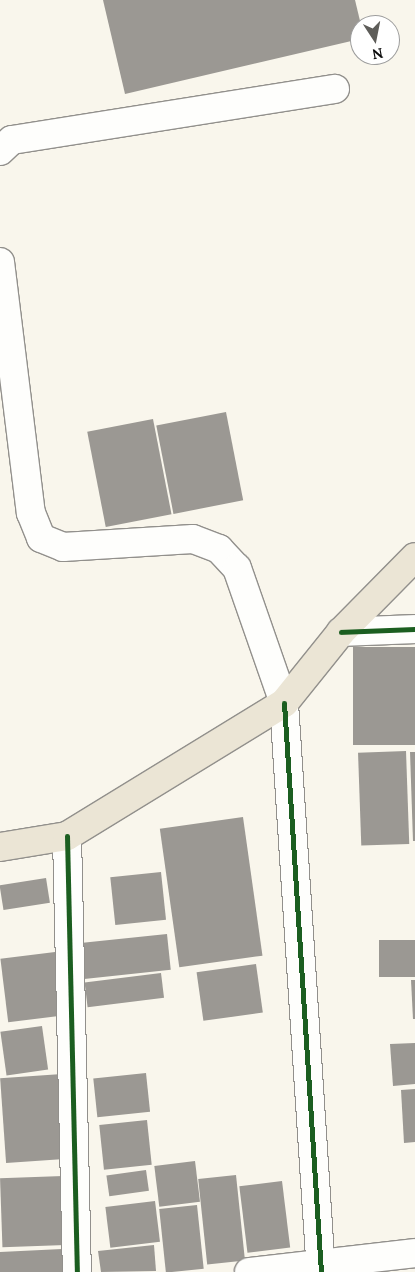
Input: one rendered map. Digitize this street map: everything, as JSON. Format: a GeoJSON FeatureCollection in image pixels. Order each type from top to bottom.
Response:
{"type":"FeatureCollection","features":[{"type":"Feature","properties":{"kind":"main road"},"geometry":{"type":"LineString","coordinates":[[0,847],[67,836],[284,703],[341,632],[415,557]]}},
{"type":"Feature","properties":{"kind":"street"},"geometry":{"type":"LineString","coordinates":[[0,151],[12,140],[335,89]]}},
{"type":"Feature","properties":{"kind":"street"},"geometry":{"type":"LineString","coordinates":[[0,262],[31,514],[41,538],[63,546],[192,539],[219,549],[237,568],[284,703],[321,1268]]}},
{"type":"Feature","properties":{"kind":"street"},"geometry":{"type":"LineString","coordinates":[[341,632],[415,629]]}},
{"type":"Feature","properties":{"kind":"street"},"geometry":{"type":"LineString","coordinates":[[67,836],[78,1272]]}},
{"type":"Feature","properties":{"kind":"street"},"geometry":{"type":"LineString","coordinates":[[249,1272],[321,1268],[415,1253]]}},
{"type":"Feature","properties":{"kind":"building"},"geometry":{"type":"Polygon","coordinates":[[[103,0],[355,0],[359,15],[350,15],[350,41],[125,94],[103,0]]]}},
{"type":"Feature","properties":{"kind":"building"},"geometry":{"type":"Polygon","coordinates":[[[226,412],[243,500],[173,514],[156,426],[226,412]]]}},
{"type":"Feature","properties":{"kind":"building"},"geometry":{"type":"Polygon","coordinates":[[[153,419],[172,514],[106,527],[87,432],[153,419]]]}},
{"type":"Feature","properties":{"kind":"building"},"geometry":{"type":"Polygon","coordinates":[[[353,647],[415,647],[415,745],[353,745],[353,647]]]}},
{"type":"Feature","properties":{"kind":"building"},"geometry":{"type":"Polygon","coordinates":[[[406,751],[409,844],[361,846],[358,753],[406,751]]]}},
{"type":"Feature","properties":{"kind":"building"},"geometry":{"type":"Polygon","coordinates":[[[410,752],[415,752],[415,841],[413,841],[410,752]]]}},
{"type":"Feature","properties":{"kind":"building"},"geometry":{"type":"Polygon","coordinates":[[[243,817],[262,956],[179,967],[160,829],[243,817]]]}},
{"type":"Feature","properties":{"kind":"building"},"geometry":{"type":"Polygon","coordinates":[[[161,872],[166,920],[115,925],[110,877],[161,872]]]}},
{"type":"Feature","properties":{"kind":"building"},"geometry":{"type":"Polygon","coordinates":[[[46,878],[50,903],[3,910],[0,885],[46,878]]]}},
{"type":"Feature","properties":{"kind":"building"},"geometry":{"type":"Polygon","coordinates":[[[167,934],[171,970],[84,979],[80,943],[167,934]]]}},
{"type":"Feature","properties":{"kind":"building"},"geometry":{"type":"Polygon","coordinates":[[[379,940],[415,940],[415,977],[379,977],[379,940]]]}},
{"type":"Feature","properties":{"kind":"building"},"geometry":{"type":"Polygon","coordinates":[[[55,952],[63,1016],[8,1022],[0,959],[55,952]]]}},
{"type":"Feature","properties":{"kind":"building"},"geometry":{"type":"Polygon","coordinates":[[[256,964],[263,1013],[203,1021],[197,972],[256,964]]]}},
{"type":"Feature","properties":{"kind":"building"},"geometry":{"type":"Polygon","coordinates":[[[161,973],[164,998],[88,1007],[85,982],[161,973]]]}},
{"type":"Feature","properties":{"kind":"building"},"geometry":{"type":"Polygon","coordinates":[[[411,980],[415,980],[415,1019],[413,1019],[411,980]]]}},
{"type":"Feature","properties":{"kind":"building"},"geometry":{"type":"Polygon","coordinates":[[[42,1026],[48,1070],[7,1075],[0,1032],[42,1026]]]}},
{"type":"Feature","properties":{"kind":"building"},"geometry":{"type":"Polygon","coordinates":[[[415,1043],[415,1084],[393,1086],[390,1044],[415,1043]]]}},
{"type":"Feature","properties":{"kind":"building"},"geometry":{"type":"Polygon","coordinates":[[[146,1073],[150,1112],[97,1117],[93,1079],[146,1073]]]}},
{"type":"Feature","properties":{"kind":"building"},"geometry":{"type":"Polygon","coordinates":[[[62,1074],[68,1159],[6,1163],[0,1078],[62,1074]]]}},
{"type":"Feature","properties":{"kind":"building"},"geometry":{"type":"Polygon","coordinates":[[[415,1089],[415,1142],[404,1143],[401,1090],[415,1089]]]}},
{"type":"Feature","properties":{"kind":"building"},"geometry":{"type":"Polygon","coordinates":[[[147,1120],[152,1165],[104,1170],[99,1125],[147,1120]]]}},
{"type":"Feature","properties":{"kind":"building"},"geometry":{"type":"Polygon","coordinates":[[[195,1161],[200,1202],[159,1207],[154,1166],[195,1161]]]}},
{"type":"Feature","properties":{"kind":"building"},"geometry":{"type":"Polygon","coordinates":[[[146,1170],[149,1191],[109,1196],[106,1176],[146,1170]]]}},
{"type":"Feature","properties":{"kind":"building"},"geometry":{"type":"Polygon","coordinates":[[[236,1175],[245,1261],[207,1265],[198,1179],[236,1175]]]}},
{"type":"Feature","properties":{"kind":"building"},"geometry":{"type":"Polygon","coordinates":[[[63,1176],[65,1245],[2,1247],[0,1178],[63,1176]]]}},
{"type":"Feature","properties":{"kind":"building"},"geometry":{"type":"Polygon","coordinates":[[[282,1181],[290,1248],[247,1253],[239,1186],[282,1181]]]}},
{"type":"Feature","properties":{"kind":"building"},"geometry":{"type":"Polygon","coordinates":[[[155,1201],[160,1242],[110,1248],[105,1207],[155,1201]]]}},
{"type":"Feature","properties":{"kind":"building"},"geometry":{"type":"Polygon","coordinates":[[[197,1205],[204,1269],[166,1272],[159,1209],[197,1205]]]}},
{"type":"Feature","properties":{"kind":"building"},"geometry":{"type":"Polygon","coordinates":[[[154,1245],[156,1271],[101,1272],[98,1251],[154,1245]]]}},
{"type":"Feature","properties":{"kind":"building"},"geometry":{"type":"Polygon","coordinates":[[[62,1249],[63,1272],[0,1272],[0,1252],[62,1249]]]}},
{"type":"Feature","properties":{"kind":"cycle path"},"geometry":{"type":"LineString","coordinates":[[341,632],[415,629]]}},
{"type":"Feature","properties":{"kind":"cycle path"},"geometry":{"type":"LineString","coordinates":[[284,703],[321,1272]]}},
{"type":"Feature","properties":{"kind":"cycle path"},"geometry":{"type":"LineString","coordinates":[[67,836],[77,1272]]}}]}
